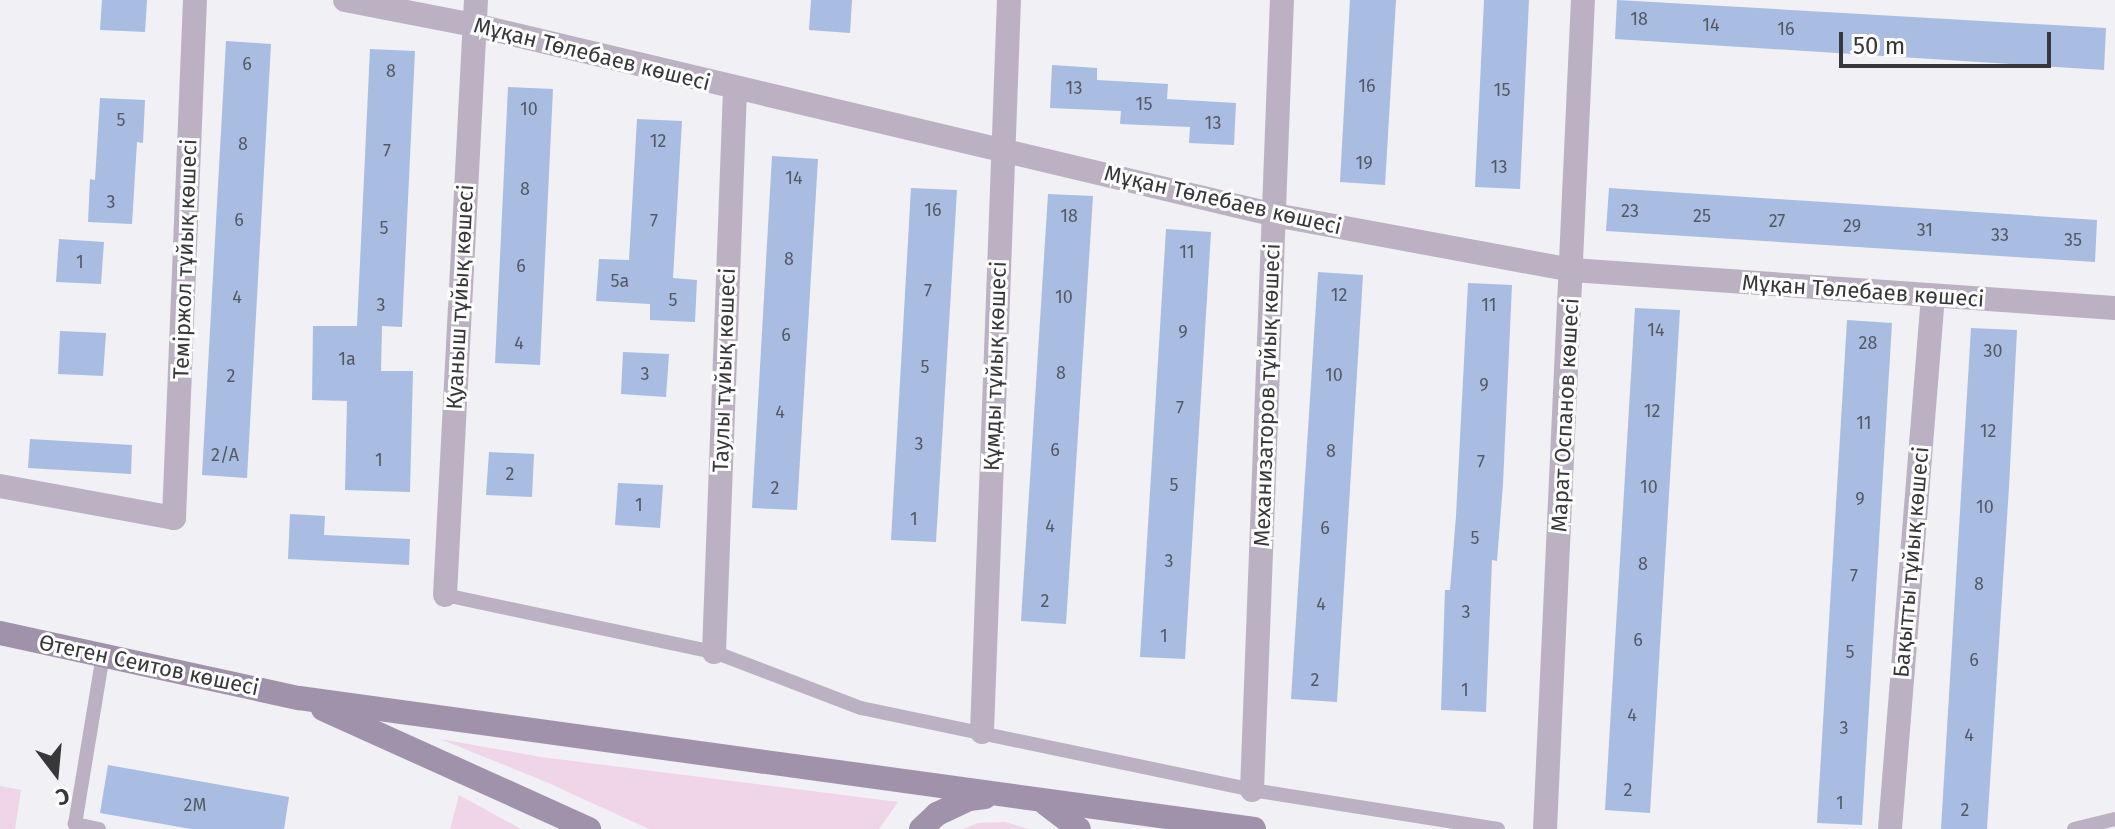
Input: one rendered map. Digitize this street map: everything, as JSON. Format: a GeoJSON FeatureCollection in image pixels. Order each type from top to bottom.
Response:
{"type":"FeatureCollection","features":[{"type":"Feature","properties":{"kind":"main road","name":"Өтеген Сеитов көшесі"},"geometry":{"type":"LineString","coordinates":[[0,633],[299,698]]}},
{"type":"Feature","properties":{"kind":"main road"},"geometry":{"type":"LineString","coordinates":[[299,698],[1254,829]]}},
{"type":"Feature","properties":{"kind":"main road"},"geometry":{"type":"LineString","coordinates":[[299,698],[589,829]]}},
{"type":"Feature","properties":{"kind":"main road"},"geometry":{"type":"LineString","coordinates":[[921,829],[937,814],[969,799],[1003,794]]}},
{"type":"Feature","properties":{"kind":"main road"},"geometry":{"type":"LineString","coordinates":[[1037,799],[1068,817],[1079,829]]}},
{"type":"Feature","properties":{"kind":"street","name":"Теміржол тұйық көшесі"},"geometry":{"type":"LineString","coordinates":[[0,486],[174,518],[195,0]]}},
{"type":"Feature","properties":{"kind":"street","name":"Мұқан Төлебаев көшесі"},"geometry":{"type":"LineString","coordinates":[[345,0],[474,25],[1275,215],[1572,270],[2115,308]]}},
{"type":"Feature","properties":{"kind":"street","name":"Қуаныш тұйық көшесі"},"geometry":{"type":"LineString","coordinates":[[445,595],[476,0]]}},
{"type":"Feature","properties":{"kind":"street","name":"Құмды тұйық көшесі"},"geometry":{"type":"LineString","coordinates":[[982,732],[1009,0]]}},
{"type":"Feature","properties":{"kind":"street","name":"Механизаторов тұйық көшесі"},"geometry":{"type":"LineString","coordinates":[[1252,790],[1282,0]]}},
{"type":"Feature","properties":{"kind":"street","name":"Марат Оспанов көшесі"},"geometry":{"type":"LineString","coordinates":[[1545,829],[1583,0]]}},
{"type":"Feature","properties":{"kind":"street","name":"Таулы тұйық көшесі"},"geometry":{"type":"LineString","coordinates":[[714,652],[735,89]]}},
{"type":"Feature","properties":{"kind":"street","name":"Бақытты тұйық көшесі"},"geometry":{"type":"LineString","coordinates":[[1890,829],[1933,296]]}},
{"type":"Feature","properties":{"kind":"lane"},"geometry":{"type":"LineString","coordinates":[[445,595],[714,652],[861,708],[1252,790],[1498,829]]}},
{"type":"Feature","properties":{"kind":"lane"},"geometry":{"type":"LineString","coordinates":[[99,829],[75,824],[103,655]]}},
{"type":"Feature","properties":{"kind":"lane"},"geometry":{"type":"LineString","coordinates":[[2074,829],[2115,819]]}},
{"type":"Feature","properties":{"kind":"shaded area"},"geometry":{"type":"Polygon","coordinates":[[[440,739],[541,757],[898,802],[879,829],[649,829],[544,781],[440,739]]]}},
{"type":"Feature","properties":{"kind":"shaded area"},"geometry":{"type":"Polygon","coordinates":[[[0,786],[21,790],[15,829],[0,829],[0,786]]]}},
{"type":"Feature","properties":{"kind":"shaded area"},"geometry":{"type":"Polygon","coordinates":[[[459,795],[521,829],[450,829],[459,795]]]}},
{"type":"Feature","properties":{"kind":"shaded area"},"geometry":{"type":"Polygon","coordinates":[[[1005,822],[1029,829],[963,829],[978,823],[1005,822]]]}},
{"type":"Feature","properties":{"kind":"building"},"geometry":{"type":"Polygon","coordinates":[[[102,0],[147,0],[145,32],[100,30],[102,0]]]}},
{"type":"Feature","properties":{"kind":"building"},"geometry":{"type":"Polygon","coordinates":[[[811,0],[852,0],[850,33],[809,30],[811,0]]]}},
{"type":"Feature","properties":{"kind":"building"},"geometry":{"type":"Polygon","coordinates":[[[1350,0],[1396,0],[1385,185],[1340,182],[1350,0]]]}},
{"type":"Feature","properties":{"kind":"building"},"geometry":{"type":"Polygon","coordinates":[[[1484,0],[1529,0],[1520,189],[1475,187],[1484,0]]]}},
{"type":"Feature","properties":{"kind":"building"},"geometry":{"type":"Polygon","coordinates":[[[1617,0],[2106,28],[2104,70],[1615,39],[1617,0]]]}},
{"type":"Feature","properties":{"kind":"building"},"geometry":{"type":"Polygon","coordinates":[[[226,41],[271,44],[247,478],[202,475],[226,41]]]}},
{"type":"Feature","properties":{"kind":"building"},"geometry":{"type":"Polygon","coordinates":[[[370,49],[415,51],[402,327],[382,326],[381,371],[413,371],[410,492],[345,490],[347,401],[312,400],[313,326],[357,326],[370,49]]]}},
{"type":"Feature","properties":{"kind":"building"},"geometry":{"type":"Polygon","coordinates":[[[1052,65],[1097,68],[1097,80],[1168,84],[1167,99],[1236,103],[1234,145],[1189,143],[1190,127],[1120,124],[1121,111],[1050,108],[1052,65]]]}},
{"type":"Feature","properties":{"kind":"building"},"geometry":{"type":"Polygon","coordinates":[[[508,87],[553,89],[540,365],[495,363],[508,87]]]}},
{"type":"Feature","properties":{"kind":"building"},"geometry":{"type":"Polygon","coordinates":[[[100,98],[145,100],[143,143],[137,142],[132,224],[88,222],[90,179],[95,180],[100,98]]]}},
{"type":"Feature","properties":{"kind":"building"},"geometry":{"type":"Polygon","coordinates":[[[637,119],[682,121],[673,278],[697,280],[695,322],[650,320],[650,304],[596,301],[599,259],[629,260],[637,119]]]}},
{"type":"Feature","properties":{"kind":"building"},"geometry":{"type":"Polygon","coordinates":[[[772,156],[818,159],[797,510],[752,508],[772,156]]]}},
{"type":"Feature","properties":{"kind":"building"},"geometry":{"type":"Polygon","coordinates":[[[911,188],[957,190],[936,542],[891,540],[911,188]]]}},
{"type":"Feature","properties":{"kind":"building"},"geometry":{"type":"Polygon","coordinates":[[[1609,188],[2097,220],[2095,262],[1606,231],[1609,188]]]}},
{"type":"Feature","properties":{"kind":"building"},"geometry":{"type":"Polygon","coordinates":[[[1048,194],[1093,196],[1066,624],[1021,621],[1048,194]]]}},
{"type":"Feature","properties":{"kind":"building"},"geometry":{"type":"Polygon","coordinates":[[[1166,229],[1211,232],[1185,659],[1140,657],[1166,229]]]}},
{"type":"Feature","properties":{"kind":"building"},"geometry":{"type":"Polygon","coordinates":[[[59,239],[104,242],[101,284],[56,282],[59,239]]]}},
{"type":"Feature","properties":{"kind":"building"},"geometry":{"type":"Polygon","coordinates":[[[1318,272],[1363,275],[1337,702],[1291,699],[1318,272]]]}},
{"type":"Feature","properties":{"kind":"building"},"geometry":{"type":"Polygon","coordinates":[[[1468,283],[1512,285],[1503,484],[1497,561],[1492,560],[1486,712],[1441,710],[1445,590],[1450,590],[1456,516],[1468,283]]]}},
{"type":"Feature","properties":{"kind":"building"},"geometry":{"type":"Polygon","coordinates":[[[1635,308],[1680,310],[1650,813],[1605,810],[1635,308]]]}},
{"type":"Feature","properties":{"kind":"building"},"geometry":{"type":"Polygon","coordinates":[[[1847,320],[1892,323],[1862,825],[1817,823],[1847,320]]]}},
{"type":"Feature","properties":{"kind":"building"},"geometry":{"type":"Polygon","coordinates":[[[1971,328],[2017,330],[2009,487],[1987,829],[1941,829],[1971,328]]]}},
{"type":"Feature","properties":{"kind":"building"},"geometry":{"type":"Polygon","coordinates":[[[60,331],[106,333],[103,376],[58,374],[60,331]]]}},
{"type":"Feature","properties":{"kind":"building"},"geometry":{"type":"Polygon","coordinates":[[[623,352],[669,354],[666,397],[621,394],[623,352]]]}},
{"type":"Feature","properties":{"kind":"building"},"geometry":{"type":"Polygon","coordinates":[[[30,439],[132,445],[131,474],[28,468],[30,439]]]}},
{"type":"Feature","properties":{"kind":"building"},"geometry":{"type":"Polygon","coordinates":[[[489,452],[534,454],[532,497],[486,495],[489,452]]]}},
{"type":"Feature","properties":{"kind":"building"},"geometry":{"type":"Polygon","coordinates":[[[618,483],[663,485],[660,528],[615,525],[618,483]]]}},
{"type":"Feature","properties":{"kind":"building"},"geometry":{"type":"Polygon","coordinates":[[[290,514],[325,516],[324,535],[410,539],[409,565],[288,559],[290,514]]]}},
{"type":"Feature","properties":{"kind":"building"},"geometry":{"type":"Polygon","coordinates":[[[108,765],[289,797],[284,829],[191,829],[100,813],[108,765]]]}}]}
